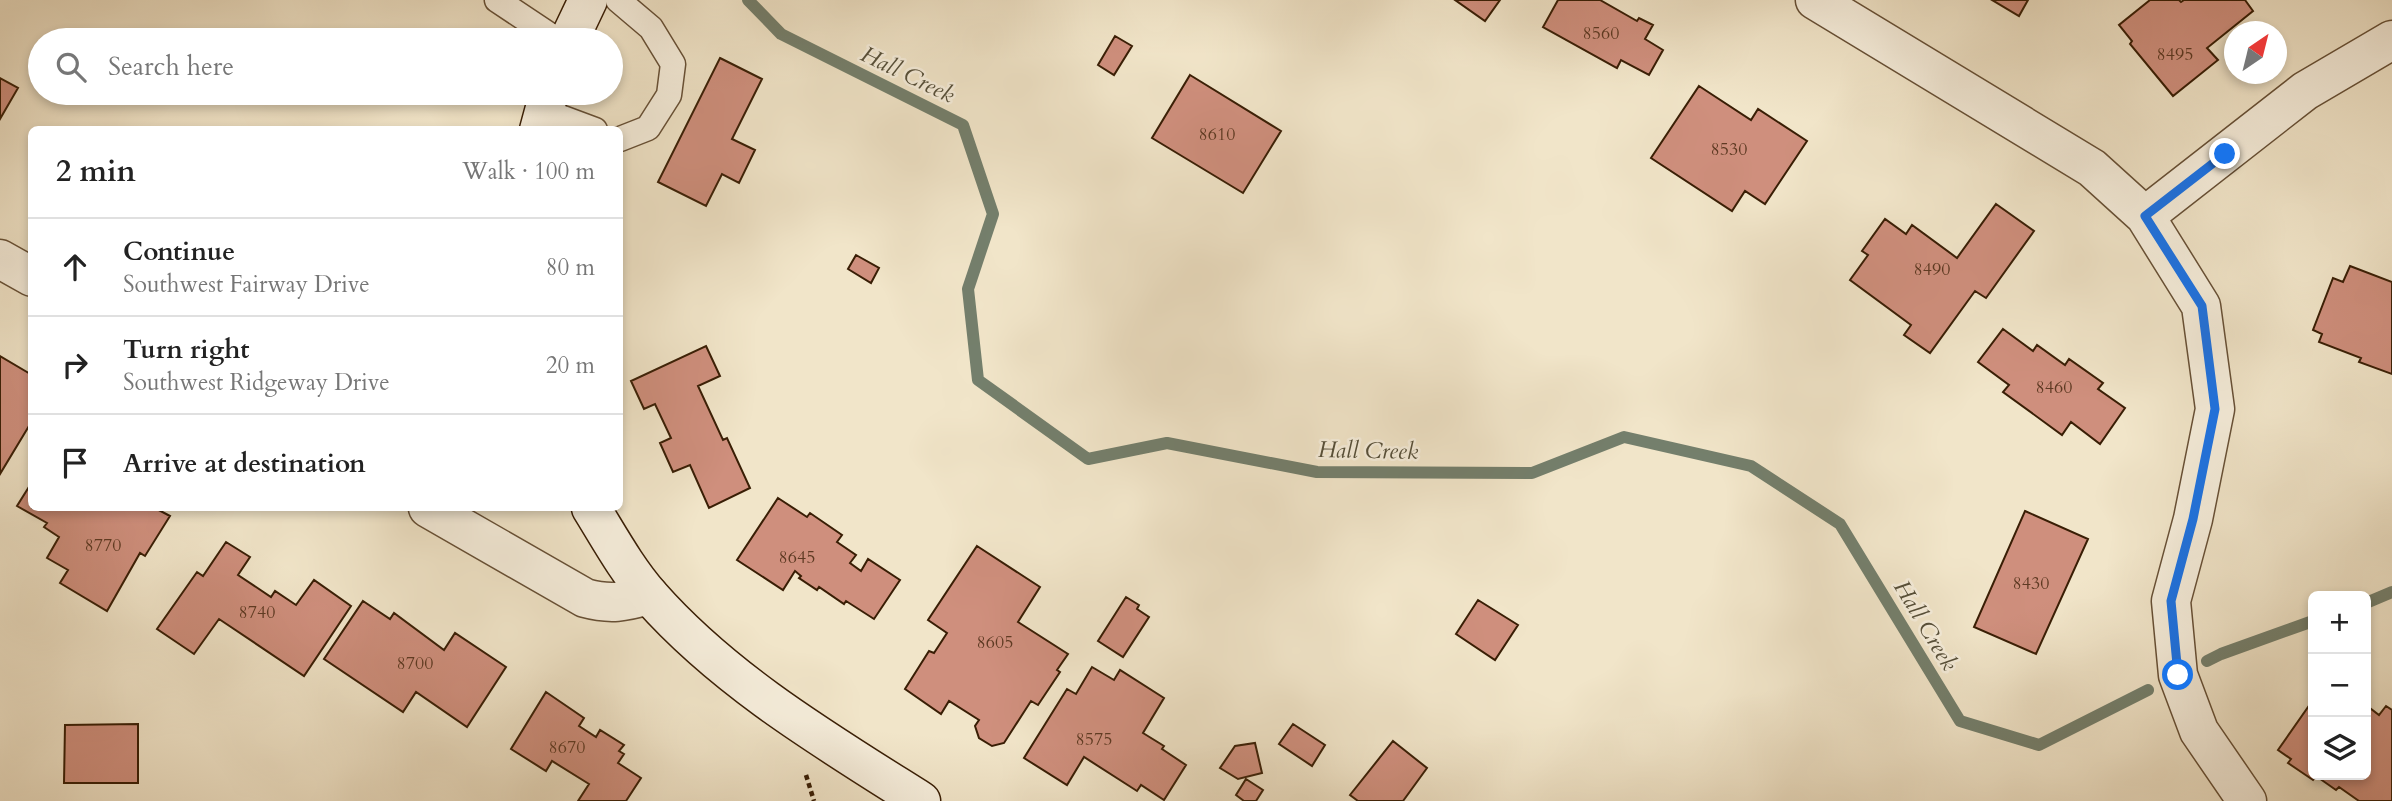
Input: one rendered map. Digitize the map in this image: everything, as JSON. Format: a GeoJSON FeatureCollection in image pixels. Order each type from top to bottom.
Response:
{"type":"FeatureCollection","features":[{"type":"Feature","properties":{"kind":"street"},"geometry":{"type":"LineString","coordinates":[[575,28],[588,0]]}},
{"type":"Feature","properties":{"kind":"street"},"geometry":{"type":"LineString","coordinates":[[1815,0],[2092,167],[2145,216],[2202,306],[2215,409],[2193,519],[2171,601],[2178,675],[2199,731],[2247,801]]}},
{"type":"Feature","properties":{"kind":"street"},"geometry":{"type":"LineString","coordinates":[[2145,216],[2305,91],[2392,40]]}},
{"type":"Feature","properties":{"kind":"street"},"geometry":{"type":"LineString","coordinates":[[0,259],[28,275]]}},
{"type":"Feature","properties":{"kind":"street"},"geometry":{"type":"LineString","coordinates":[[593,511],[649,595],[737,678],[878,789],[921,801]]}},
{"type":"Feature","properties":{"kind":"street"},"geometry":{"type":"LineString","coordinates":[[446,512],[585,598],[621,603],[649,595]]}},
{"type":"Feature","properties":{"kind":"lane"},"geometry":{"type":"LineString","coordinates":[[497,0],[539,28]]}},
{"type":"Feature","properties":{"kind":"lane"},"geometry":{"type":"LineString","coordinates":[[618,0],[651,28],[673,64],[669,95],[648,128],[623,138]]}},
{"type":"Feature","properties":{"kind":"lane"},"geometry":{"type":"LineString","coordinates":[[544,111],[584,126]]}},
{"type":"Feature","properties":{"kind":"building"},"geometry":{"type":"Polygon","coordinates":[[[1455,0],[1500,0],[1485,21],[1455,0]]]}},
{"type":"Feature","properties":{"kind":"building"},"geometry":{"type":"Polygon","coordinates":[[[1558,0],[1600,0],[1637,21],[1639,18],[1653,25],[1645,39],[1663,50],[1649,75],[1621,60],[1617,68],[1543,27],[1558,0]]]}},
{"type":"Feature","properties":{"kind":"building"},"geometry":{"type":"Polygon","coordinates":[[[1992,0],[2028,0],[2019,16],[1992,0]]]}},
{"type":"Feature","properties":{"kind":"building"},"geometry":{"type":"Polygon","coordinates":[[[2150,0],[2245,0],[2253,11],[2241,21],[2224,21],[2224,34],[2207,48],[2218,60],[2173,96],[2130,44],[2132,41],[2119,25],[2150,0]]]}},
{"type":"Feature","properties":{"kind":"building"},"geometry":{"type":"Polygon","coordinates":[[[1115,36],[1132,46],[1114,75],[1098,65],[1115,36]]]}},
{"type":"Feature","properties":{"kind":"building"},"geometry":{"type":"Polygon","coordinates":[[[720,58],[762,79],[732,139],[755,150],[739,183],[722,174],[706,206],[658,182],[720,58]]]}},
{"type":"Feature","properties":{"kind":"building"},"geometry":{"type":"Polygon","coordinates":[[[1190,75],[1281,131],[1243,193],[1152,138],[1190,75]]]}},
{"type":"Feature","properties":{"kind":"building"},"geometry":{"type":"Polygon","coordinates":[[[0,78],[18,88],[0,119],[0,78]]]}},
{"type":"Feature","properties":{"kind":"building"},"geometry":{"type":"Polygon","coordinates":[[[1699,86],[1751,120],[1758,109],[1807,141],[1765,204],[1745,191],[1732,211],[1651,158],[1699,86]]]}},
{"type":"Feature","properties":{"kind":"building"},"geometry":{"type":"Polygon","coordinates":[[[1996,204],[2034,231],[1986,298],[1975,291],[1930,353],[1904,335],[1911,325],[1850,280],[1868,255],[1862,251],[1885,219],[1906,234],[1912,225],[1957,258],[1996,204]]]}},
{"type":"Feature","properties":{"kind":"building"},"geometry":{"type":"Polygon","coordinates":[[[856,255],[879,268],[871,283],[848,269],[856,255]]]}},
{"type":"Feature","properties":{"kind":"building"},"geometry":{"type":"Polygon","coordinates":[[[2350,266],[2392,282],[2392,374],[2359,362],[2361,358],[2319,342],[2322,334],[2313,330],[2333,278],[2343,282],[2350,266]]]}},
{"type":"Feature","properties":{"kind":"building"},"geometry":{"type":"Polygon","coordinates":[[[2003,329],[2033,351],[2037,345],[2065,365],[2069,359],[2103,383],[2098,389],[2125,408],[2100,444],[2071,422],[2062,435],[2003,392],[2009,385],[1978,362],[2003,329]]]}},
{"type":"Feature","properties":{"kind":"building"},"geometry":{"type":"Polygon","coordinates":[[[706,346],[720,376],[698,386],[723,440],[727,438],[750,488],[709,508],[690,465],[673,472],[660,443],[671,438],[655,404],[644,409],[631,381],[706,346]]]}},
{"type":"Feature","properties":{"kind":"building"},"geometry":{"type":"Polygon","coordinates":[[[0,356],[28,373],[28,428],[0,474],[0,356]]]}},
{"type":"Feature","properties":{"kind":"building"},"geometry":{"type":"Polygon","coordinates":[[[28,488],[28,511],[161,511],[170,516],[145,556],[140,553],[107,611],[60,583],[68,570],[47,558],[59,537],[44,527],[47,523],[17,506],[28,488]]]}},
{"type":"Feature","properties":{"kind":"building"},"geometry":{"type":"Polygon","coordinates":[[[778,498],[807,517],[810,513],[842,535],[837,542],[856,555],[850,563],[861,571],[868,559],[900,580],[874,619],[846,601],[844,604],[819,587],[817,590],[799,578],[801,576],[795,571],[783,590],[737,560],[778,498]]]}},
{"type":"Feature","properties":{"kind":"building"},"geometry":{"type":"Polygon","coordinates":[[[2025,511],[2088,539],[2036,654],[1974,627],[2025,511]]]}},
{"type":"Feature","properties":{"kind":"building"},"geometry":{"type":"Polygon","coordinates":[[[226,542],[250,557],[238,575],[271,597],[275,591],[296,605],[314,580],[351,606],[304,676],[219,619],[194,654],[157,629],[197,572],[203,576],[226,542]]]}},
{"type":"Feature","properties":{"kind":"building"},"geometry":{"type":"Polygon","coordinates":[[[977,546],[1040,587],[1018,622],[1068,654],[1057,670],[1060,672],[1038,705],[1031,701],[1004,743],[992,746],[979,738],[975,726],[979,720],[949,701],[941,714],[905,689],[929,651],[934,653],[947,633],[928,620],[977,546]]]}},
{"type":"Feature","properties":{"kind":"building"},"geometry":{"type":"Polygon","coordinates":[[[1126,597],[1139,605],[1137,609],[1149,617],[1123,657],[1098,641],[1126,597]]]}},
{"type":"Feature","properties":{"kind":"building"},"geometry":{"type":"Polygon","coordinates":[[[1478,600],[1518,625],[1495,660],[1456,634],[1478,600]]]}},
{"type":"Feature","properties":{"kind":"building"},"geometry":{"type":"Polygon","coordinates":[[[363,601],[390,619],[394,613],[444,650],[455,633],[506,667],[467,727],[416,692],[403,712],[324,659],[363,601]]]}},
{"type":"Feature","properties":{"kind":"building"},"geometry":{"type":"Polygon","coordinates":[[[1092,667],[1114,680],[1120,670],[1164,698],[1143,733],[1164,746],[1162,749],[1186,765],[1164,800],[1141,785],[1137,791],[1084,757],[1067,785],[1024,758],[1067,689],[1076,694],[1092,667]]]}},
{"type":"Feature","properties":{"kind":"building"},"geometry":{"type":"Polygon","coordinates":[[[546,692],[584,718],[579,726],[596,737],[600,730],[624,745],[619,751],[624,754],[618,763],[641,778],[626,801],[578,801],[589,784],[552,761],[546,771],[511,749],[546,692]]]}},
{"type":"Feature","properties":{"kind":"building"},"geometry":{"type":"Polygon","coordinates":[[[2386,706],[2392,710],[2392,801],[2359,801],[2339,787],[2336,790],[2322,780],[2371,780],[2371,709],[2379,715],[2386,706]]]}},
{"type":"Feature","properties":{"kind":"building"},"geometry":{"type":"Polygon","coordinates":[[[2308,707],[2308,777],[2288,763],[2291,759],[2278,750],[2308,707]]]}},
{"type":"Feature","properties":{"kind":"building"},"geometry":{"type":"Polygon","coordinates":[[[138,724],[138,783],[64,783],[65,725],[138,724]]]}},
{"type":"Feature","properties":{"kind":"building"},"geometry":{"type":"Polygon","coordinates":[[[1293,724],[1325,745],[1312,766],[1279,744],[1293,724]]]}},
{"type":"Feature","properties":{"kind":"building"},"geometry":{"type":"Polygon","coordinates":[[[1393,741],[1427,768],[1403,801],[1358,801],[1350,795],[1393,741]]]}},
{"type":"Feature","properties":{"kind":"building"},"geometry":{"type":"Polygon","coordinates":[[[1255,743],[1262,773],[1238,779],[1220,768],[1235,746],[1255,743]]]}},
{"type":"Feature","properties":{"kind":"building"},"geometry":{"type":"Polygon","coordinates":[[[1246,779],[1263,790],[1256,801],[1244,801],[1236,795],[1246,779]]]}},
{"type":"Feature","properties":{"kind":"waterway","name":"Hall Creek"},"geometry":{"type":"LineString","coordinates":[[748,0],[781,34],[963,125],[993,214],[968,289],[978,380],[1088,459],[1167,443],[1317,472],[1532,473],[1624,437],[1751,466],[1840,524],[1960,721],[2039,745],[2148,690]]}},
{"type":"Feature","properties":{"kind":"waterway","name":"Hall Creek"},"geometry":{"type":"LineString","coordinates":[[2371,601],[2392,592]]}},
{"type":"Feature","properties":{"kind":"waterway","name":"Hall Creek"},"geometry":{"type":"LineString","coordinates":[[2207,661],[2308,623]]}},
{"type":"Feature","properties":{"kind":"route"},"geometry":{"type":"LineString","coordinates":[[2178,675],[2171,601],[2193,519],[2215,409],[2202,306],[2145,216],[2225,154]]}}]}
